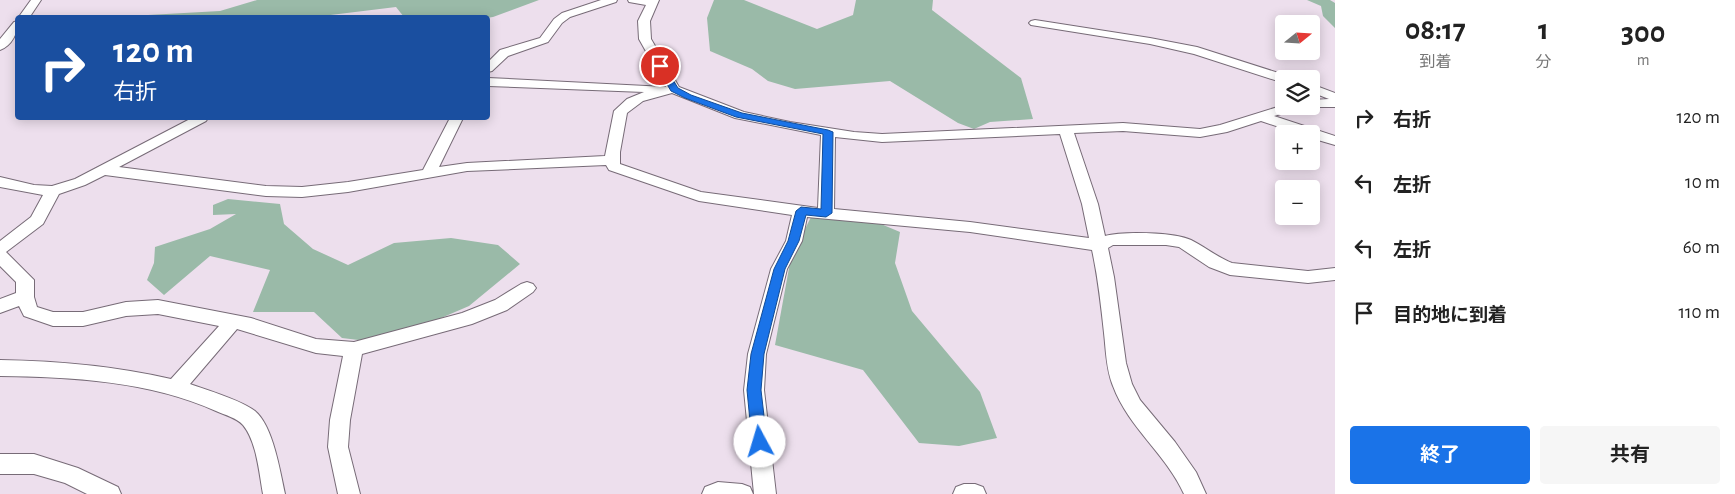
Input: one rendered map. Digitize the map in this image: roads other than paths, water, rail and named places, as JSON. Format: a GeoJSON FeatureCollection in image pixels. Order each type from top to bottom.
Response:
{"type":"FeatureCollection","features":[{"type":"Feature","properties":{"kind":"street"},"geometry":{"type":"LineString","coordinates":[[25,15],[36,0]]}},
{"type":"Feature","properties":{"kind":"street"},"geometry":{"type":"LineString","coordinates":[[490,66],[504,53],[544,40],[558,21],[566,15],[612,0]]}},
{"type":"Feature","properties":{"kind":"street"},"geometry":{"type":"LineString","coordinates":[[633,0],[654,1],[644,21],[645,39],[674,89]]}},
{"type":"Feature","properties":{"kind":"street"},"geometry":{"type":"LineString","coordinates":[[1035,24],[1150,41],[1197,51],[1275,76]]}},
{"type":"Feature","properties":{"kind":"street"},"geometry":{"type":"LineString","coordinates":[[0,46],[15,28]]}},
{"type":"Feature","properties":{"kind":"street"},"geometry":{"type":"LineString","coordinates":[[490,82],[674,89],[740,115],[828,132],[882,138],[1123,127],[1200,132],[1222,128],[1275,111]]}},
{"type":"Feature","properties":{"kind":"street"},"geometry":{"type":"LineString","coordinates":[[674,89],[645,95],[621,110],[611,160],[614,167],[699,196],[801,211],[970,227],[1099,245],[1111,240],[1166,239],[1184,243],[1215,263],[1230,269],[1308,277],[1335,274]]}},
{"type":"Feature","properties":{"kind":"street"},"geometry":{"type":"LineString","coordinates":[[1320,91],[1335,97]]}},
{"type":"Feature","properties":{"kind":"street"},"geometry":{"type":"LineString","coordinates":[[1320,104],[1335,103]]}},
{"type":"Feature","properties":{"kind":"street"},"geometry":{"type":"LineString","coordinates":[[1260,116],[1335,141]]}},
{"type":"Feature","properties":{"kind":"street"},"geometry":{"type":"LineString","coordinates":[[0,182],[34,190],[53,191],[80,182],[197,120]]}},
{"type":"Feature","properties":{"kind":"street"},"geometry":{"type":"LineString","coordinates":[[429,172],[455,120]]}},
{"type":"Feature","properties":{"kind":"street"},"geometry":{"type":"LineString","coordinates":[[1065,129],[1073,148],[1090,204],[1106,277],[1117,363],[1122,385],[1133,406],[1168,449],[1188,479],[1195,494]]}},
{"type":"Feature","properties":{"kind":"street"},"geometry":{"type":"LineString","coordinates":[[826,213],[828,132]]}},
{"type":"Feature","properties":{"kind":"street"},"geometry":{"type":"LineString","coordinates":[[104,170],[266,191],[302,192],[348,187],[467,167],[611,160]]}},
{"type":"Feature","properties":{"kind":"street"},"geometry":{"type":"LineString","coordinates":[[0,249],[37,220],[53,191]]}},
{"type":"Feature","properties":{"kind":"street"},"geometry":{"type":"LineString","coordinates":[[765,494],[754,390],[757,354],[780,269],[794,241],[801,211]]}},
{"type":"Feature","properties":{"kind":"street"},"geometry":{"type":"LineString","coordinates":[[0,256],[25,280],[25,297],[30,311],[53,319],[83,319],[126,309],[158,307],[251,325],[316,346],[354,349],[466,318],[501,305],[527,288]]}},
{"type":"Feature","properties":{"kind":"street"},"geometry":{"type":"LineString","coordinates":[[0,306],[25,297]]}},
{"type":"Feature","properties":{"kind":"street"},"geometry":{"type":"LineString","coordinates":[[175,388],[233,322]]}},
{"type":"Feature","properties":{"kind":"street"},"geometry":{"type":"LineString","coordinates":[[349,494],[338,447],[340,420],[354,349]]}},
{"type":"Feature","properties":{"kind":"street"},"geometry":{"type":"LineString","coordinates":[[0,368],[37,368],[100,374],[175,388],[220,403],[249,418],[261,440],[274,494]]}},
{"type":"Feature","properties":{"kind":"street"},"geometry":{"type":"LineString","coordinates":[[0,464],[34,464],[70,475],[110,494]]}},
{"type":"Feature","properties":{"kind":"street"},"geometry":{"type":"LineString","coordinates":[[713,494],[718,492],[742,494]]}},
{"type":"Feature","properties":{"kind":"street"},"geometry":{"type":"LineString","coordinates":[[964,494],[975,494]]}}]}
